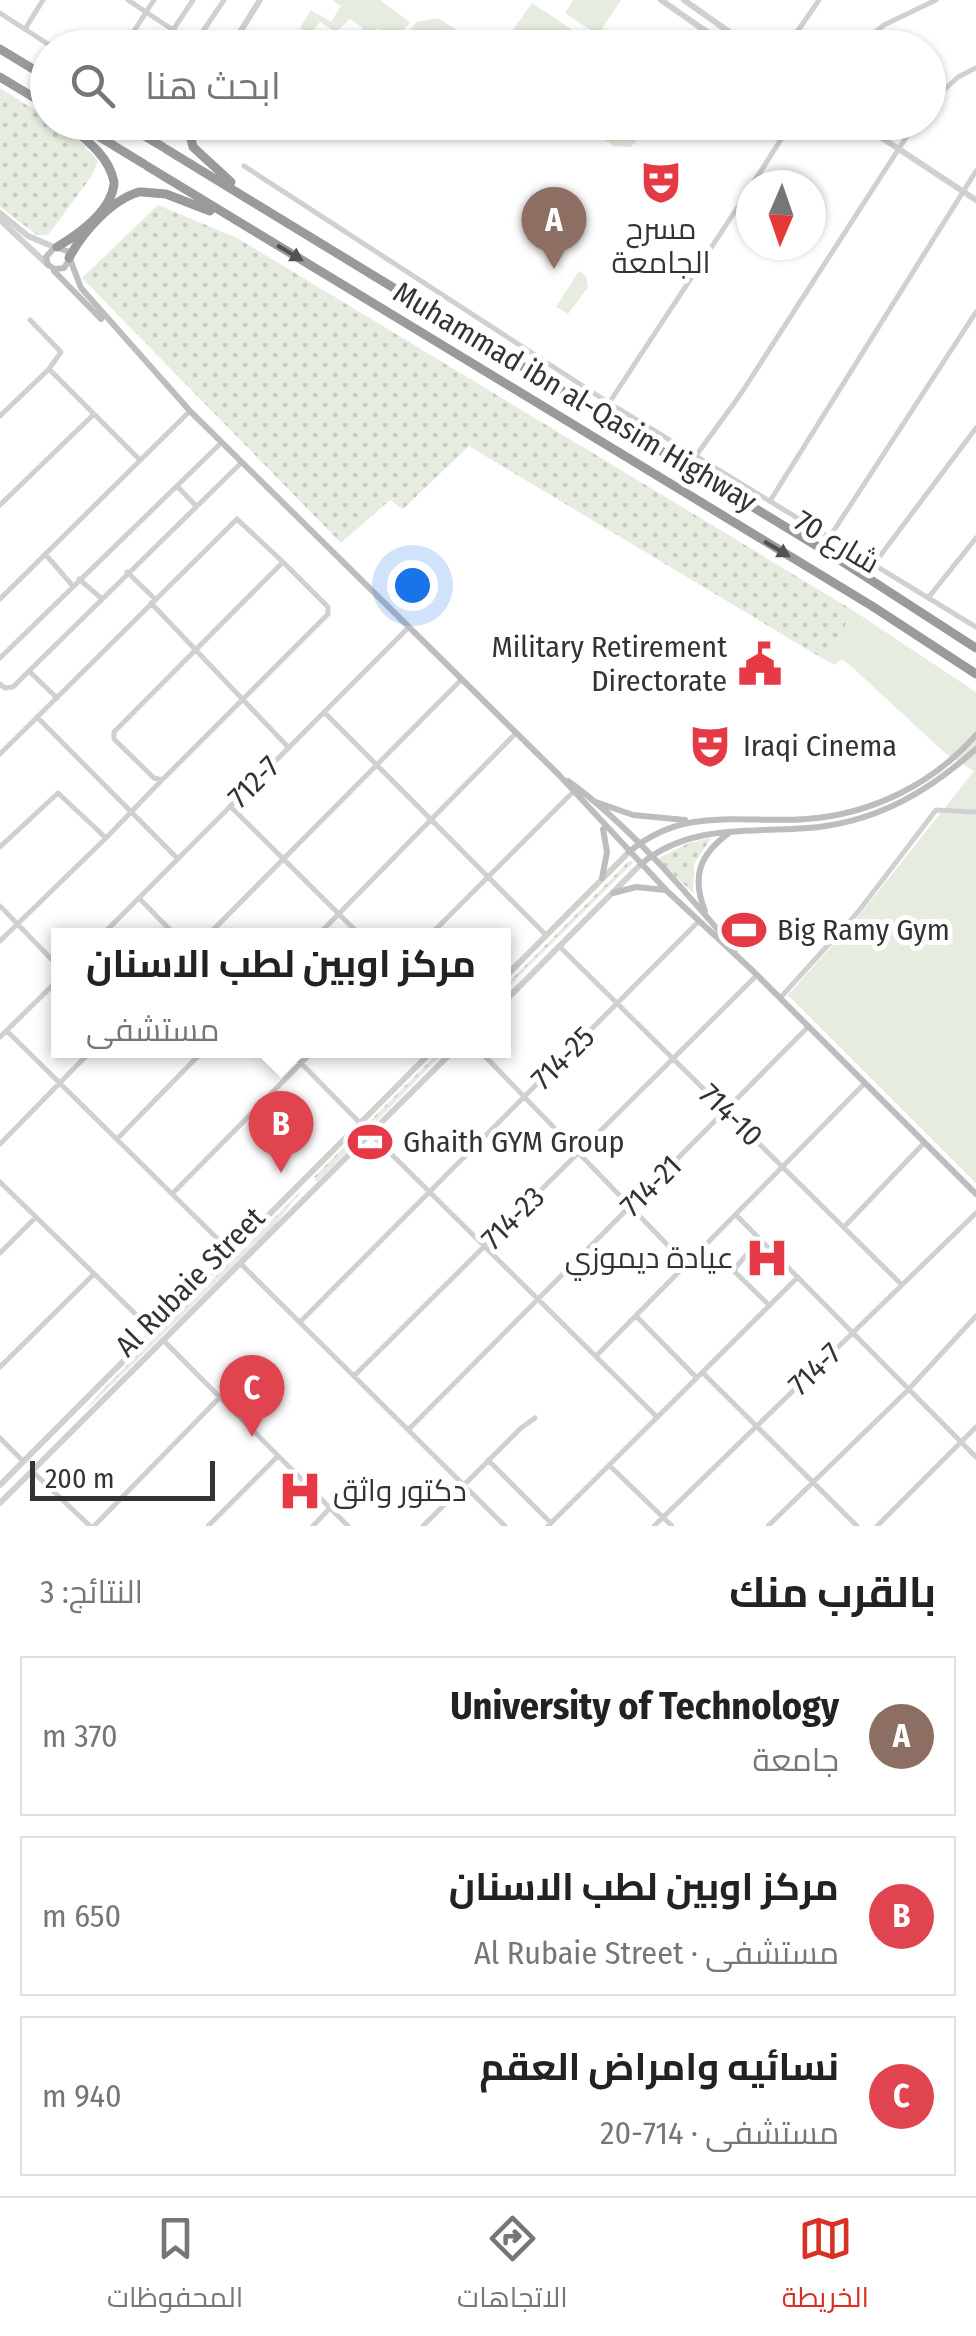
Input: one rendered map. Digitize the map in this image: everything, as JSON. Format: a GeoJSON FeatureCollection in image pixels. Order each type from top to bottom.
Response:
{"type":"FeatureCollection","features":[{"type":"Feature","properties":{"kind":"highway"},"geometry":{"type":"LineString","coordinates":[[0,50],[30,68]]}},
{"type":"Feature","properties":{"kind":"highway"},"geometry":{"type":"LineString","coordinates":[[4,79],[30,96]]}},
{"type":"Feature","properties":{"kind":"highway"},"geometry":{"type":"LineString","coordinates":[[55,247],[81,230],[106,205],[114,184],[110,168],[84,140]]}},
{"type":"Feature","properties":{"kind":"highway","name":"Muhammad ibn al-Qasim Highway"},"geometry":{"type":"LineString","coordinates":[[105,140],[872,606],[976,674]]}},
{"type":"Feature","properties":{"kind":"highway","name":"Muhammad ibn al-Qasim Highway"},"geometry":{"type":"LineString","coordinates":[[151,140],[976,648]]}},
{"type":"Feature","properties":{"kind":"highway"},"geometry":{"type":"LineString","coordinates":[[190,140],[201,156],[265,209]]}},
{"type":"Feature","properties":{"kind":"highway"},"geometry":{"type":"LineString","coordinates":[[69,259],[80,241],[118,202],[140,192],[157,191],[184,200],[252,230]]}},
{"type":"Feature","properties":{"kind":"main road"},"geometry":{"type":"LineString","coordinates":[[114,329],[50,266],[46,256],[55,247],[64,249],[81,288],[114,329],[190,411],[407,629],[575,790],[597,819],[667,891],[756,974],[976,1194]]}},
{"type":"Feature","properties":{"kind":"main road"},"geometry":{"type":"LineString","coordinates":[[50,266],[64,268],[69,259]]}},
{"type":"Feature","properties":{"kind":"main road"},"geometry":{"type":"LineString","coordinates":[[593,801],[649,819],[779,820],[829,816],[871,807],[918,790],[976,735]]}},
{"type":"Feature","properties":{"kind":"main road"},"geometry":{"type":"LineString","coordinates":[[641,864],[691,836],[844,822],[880,812],[976,749]]}},
{"type":"Feature","properties":{"kind":"main road"},"geometry":{"type":"LineString","coordinates":[[575,790],[593,801],[650,857],[756,974]]}},
{"type":"Feature","properties":{"kind":"main road"},"geometry":{"type":"LineString","coordinates":[[629,852],[660,831],[706,818]]}},
{"type":"Feature","properties":{"kind":"main road"},"geometry":{"type":"LineString","coordinates":[[597,819],[606,839],[602,878]]}},
{"type":"Feature","properties":{"kind":"main road"},"geometry":{"type":"LineString","coordinates":[[708,917],[697,875],[712,845],[732,831]]}},
{"type":"Feature","properties":{"kind":"main road"},"geometry":{"type":"LineString","coordinates":[[613,893],[641,886],[667,891]]}},
{"type":"Feature","properties":{"kind":"street"},"geometry":{"type":"LineString","coordinates":[[24,29],[44,0]]}},
{"type":"Feature","properties":{"kind":"street"},"geometry":{"type":"LineString","coordinates":[[128,0],[173,30],[193,0]]}},
{"type":"Feature","properties":{"kind":"street"},"geometry":{"type":"LineString","coordinates":[[135,30],[154,0]]}},
{"type":"Feature","properties":{"kind":"street"},"geometry":{"type":"LineString","coordinates":[[206,30],[224,0]]}},
{"type":"Feature","properties":{"kind":"street"},"geometry":{"type":"LineString","coordinates":[[241,30],[260,0]]}},
{"type":"Feature","properties":{"kind":"street"},"geometry":{"type":"LineString","coordinates":[[661,0],[704,30]]}},
{"type":"Feature","properties":{"kind":"street"},"geometry":{"type":"LineString","coordinates":[[684,0],[727,30]]}},
{"type":"Feature","properties":{"kind":"street"},"geometry":{"type":"LineString","coordinates":[[697,9],[704,0]]}},
{"type":"Feature","properties":{"kind":"street"},"geometry":{"type":"LineString","coordinates":[[799,30],[820,0]]}},
{"type":"Feature","properties":{"kind":"street"},"geometry":{"type":"LineString","coordinates":[[878,30],[936,0]]}},
{"type":"Feature","properties":{"kind":"street"},"geometry":{"type":"LineString","coordinates":[[0,13],[30,33]]}},
{"type":"Feature","properties":{"kind":"street"},"geometry":{"type":"LineString","coordinates":[[946,88],[976,68]]}},
{"type":"Feature","properties":{"kind":"street"},"geometry":{"type":"LineString","coordinates":[[762,170],[781,140]]}},
{"type":"Feature","properties":{"kind":"street"},"geometry":{"type":"LineString","coordinates":[[886,140],[976,200]]}},
{"type":"Feature","properties":{"kind":"street"},"geometry":{"type":"LineString","coordinates":[[695,457],[740,395],[904,140]]}},
{"type":"Feature","properties":{"kind":"street","name":"شارع 70"},"geometry":{"type":"LineString","coordinates":[[244,166],[609,403],[976,627]]}},
{"type":"Feature","properties":{"kind":"street"},"geometry":{"type":"LineString","coordinates":[[770,502],[976,171]]}},
{"type":"Feature","properties":{"kind":"street"},"geometry":{"type":"LineString","coordinates":[[609,403],[736,210]]}},
{"type":"Feature","properties":{"kind":"street"},"geometry":{"type":"LineString","coordinates":[[0,216],[28,236],[55,247]]}},
{"type":"Feature","properties":{"kind":"street"},"geometry":{"type":"LineString","coordinates":[[0,216],[50,266]]}},
{"type":"Feature","properties":{"kind":"street"},"geometry":{"type":"LineString","coordinates":[[830,538],[976,312]]}},
{"type":"Feature","properties":{"kind":"street"},"geometry":{"type":"LineString","coordinates":[[0,416],[60,352],[30,320]]}},
{"type":"Feature","properties":{"kind":"street"},"geometry":{"type":"LineString","coordinates":[[49,368],[140,460]]}},
{"type":"Feature","properties":{"kind":"street"},"geometry":{"type":"LineString","coordinates":[[0,598],[190,411]]}},
{"type":"Feature","properties":{"kind":"street"},"geometry":{"type":"LineString","coordinates":[[0,505],[94,414]]}},
{"type":"Feature","properties":{"kind":"street"},"geometry":{"type":"LineString","coordinates":[[874,564],[976,428]]}},
{"type":"Feature","properties":{"kind":"street"},"geometry":{"type":"LineString","coordinates":[[0,658],[222,442]]}},
{"type":"Feature","properties":{"kind":"street"},"geometry":{"type":"LineString","coordinates":[[0,684],[13,687],[241,463]]}},
{"type":"Feature","properties":{"kind":"street"},"geometry":{"type":"LineString","coordinates":[[176,486],[196,506]]}},
{"type":"Feature","properties":{"kind":"street"},"geometry":{"type":"LineString","coordinates":[[0,754],[237,520],[328,610],[0,941]]}},
{"type":"Feature","properties":{"kind":"street"},"geometry":{"type":"LineString","coordinates":[[928,598],[976,538]]}},
{"type":"Feature","properties":{"kind":"street"},"geometry":{"type":"LineString","coordinates":[[46,555],[72,586]]}},
{"type":"Feature","properties":{"kind":"street"},"geometry":{"type":"LineString","coordinates":[[162,780],[154,778],[113,736],[283,562]]}},
{"type":"Feature","properties":{"kind":"street"},"geometry":{"type":"LineString","coordinates":[[127,572],[289,748]]}},
{"type":"Feature","properties":{"kind":"street"},"geometry":{"type":"LineString","coordinates":[[79,580],[101,598]]}},
{"type":"Feature","properties":{"kind":"street","name":"712-7"},"geometry":{"type":"LineString","coordinates":[[110,928],[407,629]]}},
{"type":"Feature","properties":{"kind":"street"},"geometry":{"type":"LineString","coordinates":[[29,671],[56,698]]}},
{"type":"Feature","properties":{"kind":"street"},"geometry":{"type":"LineString","coordinates":[[215,928],[461,680]]}},
{"type":"Feature","properties":{"kind":"street"},"geometry":{"type":"LineString","coordinates":[[324,712],[546,934]]}},
{"type":"Feature","properties":{"kind":"street"},"geometry":{"type":"LineString","coordinates":[[37,717],[178,859]]}},
{"type":"Feature","properties":{"kind":"street"},"geometry":{"type":"LineString","coordinates":[[325,928],[515,734]]}},
{"type":"Feature","properties":{"kind":"street"},"geometry":{"type":"LineString","coordinates":[[436,928],[575,790]]}},
{"type":"Feature","properties":{"kind":"street"},"geometry":{"type":"LineString","coordinates":[[0,847],[58,793],[106,838]]}},
{"type":"Feature","properties":{"kind":"street"},"geometry":{"type":"LineString","coordinates":[[230,806],[353,928]]}},
{"type":"Feature","properties":{"kind":"street"},"geometry":{"type":"LineString","coordinates":[[780,998],[858,912],[936,810],[976,812]]}},
{"type":"Feature","properties":{"kind":"street"},"geometry":{"type":"LineString","coordinates":[[511,971],[629,852]]}},
{"type":"Feature","properties":{"kind":"street"},"geometry":{"type":"LineString","coordinates":[[511,995],[641,864]]}},
{"type":"Feature","properties":{"kind":"street"},"geometry":{"type":"LineString","coordinates":[[139,898],[168,928]]}},
{"type":"Feature","properties":{"kind":"street"},"geometry":{"type":"LineString","coordinates":[[0,906],[51,960]]}},
{"type":"Feature","properties":{"kind":"street","name":"714-25"},"geometry":{"type":"LineString","coordinates":[[300,1322],[700,922]]}},
{"type":"Feature","properties":{"kind":"street","name":"714-10"},"geometry":{"type":"LineString","coordinates":[[559,946],[902,1285]]}},
{"type":"Feature","properties":{"kind":"street","name":"714-23"},"geometry":{"type":"LineString","coordinates":[[354,1376],[756,974]]}},
{"type":"Feature","properties":{"kind":"street"},"geometry":{"type":"LineString","coordinates":[[0,1037],[51,985]]}},
{"type":"Feature","properties":{"kind":"street","name":"714-21"},"geometry":{"type":"LineString","coordinates":[[408,1430],[808,1026]]}},
{"type":"Feature","properties":{"kind":"street"},"geometry":{"type":"LineString","coordinates":[[6,1030],[232,1254]]}},
{"type":"Feature","properties":{"kind":"street"},"geometry":{"type":"LineString","coordinates":[[0,1144],[84,1058]]}},
{"type":"Feature","properties":{"kind":"street"},"geometry":{"type":"LineString","coordinates":[[117,1140],[196,1058]]}},
{"type":"Feature","properties":{"kind":"street"},"geometry":{"type":"LineString","coordinates":[[295,1058],[361,1124]]}},
{"type":"Feature","properties":{"kind":"street"},"geometry":{"type":"LineString","coordinates":[[172,1194],[307,1058]]}},
{"type":"Feature","properties":{"kind":"street","name":"Al Rubaie Street"},"geometry":{"type":"LineString","coordinates":[[0,1485],[425,1058]]}},
{"type":"Feature","properties":{"kind":"street","name":"Al Rubaie Street"},"geometry":{"type":"LineString","coordinates":[[0,1503],[446,1058]]}},
{"type":"Feature","properties":{"kind":"street"},"geometry":{"type":"LineString","coordinates":[[487,1058],[686,1264]]}},
{"type":"Feature","properties":{"kind":"street"},"geometry":{"type":"LineString","coordinates":[[596,1356],[865,1084]]}},
{"type":"Feature","properties":{"kind":"street"},"geometry":{"type":"LineString","coordinates":[[371,1134],[657,1417]]}},
{"type":"Feature","properties":{"kind":"street"},"geometry":{"type":"LineString","coordinates":[[844,1228],[924,1143]]}},
{"type":"Feature","properties":{"kind":"street"},"geometry":{"type":"LineString","coordinates":[[0,1182],[154,1332]]}},
{"type":"Feature","properties":{"kind":"street"},"geometry":{"type":"LineString","coordinates":[[305,1182],[313,1191]]}},
{"type":"Feature","properties":{"kind":"street","name":"714-7"},"geometry":{"type":"LineString","coordinates":[[654,1526],[976,1213]]}},
{"type":"Feature","properties":{"kind":"street"},"geometry":{"type":"LineString","coordinates":[[736,1214],[976,1457]]}},
{"type":"Feature","properties":{"kind":"street"},"geometry":{"type":"LineString","coordinates":[[0,1253],[36,1218]]}},
{"type":"Feature","properties":{"kind":"street"},"geometry":{"type":"LineString","coordinates":[[760,1239],[735,1270],[769,1306]]}},
{"type":"Feature","properties":{"kind":"street"},"geometry":{"type":"LineString","coordinates":[[240,1263],[505,1526]]}},
{"type":"Feature","properties":{"kind":"street"},"geometry":{"type":"LineString","coordinates":[[0,1367],[94,1274]]}},
{"type":"Feature","properties":{"kind":"street"},"geometry":{"type":"LineString","coordinates":[[488,1460],[550,1524],[798,1277]]}},
{"type":"Feature","properties":{"kind":"street"},"geometry":{"type":"LineString","coordinates":[[636,1316],[756,1426],[856,1526]]}},
{"type":"Feature","properties":{"kind":"street"},"geometry":{"type":"LineString","coordinates":[[768,1526],[908,1390],[976,1316]]}},
{"type":"Feature","properties":{"kind":"street"},"geometry":{"type":"LineString","coordinates":[[164,1340],[348,1526]]}},
{"type":"Feature","properties":{"kind":"street"},"geometry":{"type":"LineString","coordinates":[[32,1471],[92,1526],[220,1397]]}},
{"type":"Feature","properties":{"kind":"street"},"geometry":{"type":"LineString","coordinates":[[72,1413],[81,1422]]}},
{"type":"Feature","properties":{"kind":"street"},"geometry":{"type":"LineString","coordinates":[[423,1526],[534,1418]]}},
{"type":"Feature","properties":{"kind":"street"},"geometry":{"type":"LineString","coordinates":[[877,1526],[976,1427]]}},
{"type":"Feature","properties":{"kind":"street"},"geometry":{"type":"LineString","coordinates":[[0,1438],[24,1462]]}},
{"type":"Feature","properties":{"kind":"street"},"geometry":{"type":"LineString","coordinates":[[208,1526],[278,1456]]}},
{"type":"Feature","properties":{"kind":"street"},"geometry":{"type":"LineString","coordinates":[[609,1465],[672,1526]]}},
{"type":"Feature","properties":{"kind":"street"},"geometry":{"type":"LineString","coordinates":[[313,1526],[330,1508]]}},
{"type":"Feature","properties":{"kind":"shaded area"},"geometry":{"type":"Polygon","coordinates":[[[332,0],[380,0],[410,22],[404,30],[362,30],[350,19],[338,30],[320,22],[313,30],[300,28],[311,10],[331,22],[341,6],[332,0]]]}},
{"type":"Feature","properties":{"kind":"shaded area"},"geometry":{"type":"Polygon","coordinates":[[[573,0],[621,0],[601,30],[590,30],[565,13],[573,0]]]}},
{"type":"Feature","properties":{"kind":"shaded area"},"geometry":{"type":"Polygon","coordinates":[[[532,3],[572,30],[513,30],[532,3]]]}},
{"type":"Feature","properties":{"kind":"shaded area"},"geometry":{"type":"Polygon","coordinates":[[[438,18],[457,30],[410,30],[416,22],[438,18]]]}},
{"type":"Feature","properties":{"kind":"shaded area"},"geometry":{"type":"Polygon","coordinates":[[[0,88],[30,107],[30,140],[78,140],[98,161],[91,177],[48,235],[37,235],[0,207],[0,88]]]}},
{"type":"Feature","properties":{"kind":"shaded area"},"geometry":{"type":"Polygon","coordinates":[[[605,140],[636,140],[630,147],[614,146],[605,140]]]}},
{"type":"Feature","properties":{"kind":"shaded area"},"geometry":{"type":"Polygon","coordinates":[[[158,205],[237,238],[854,611],[825,660],[469,446],[403,509],[390,500],[341,543],[82,278],[158,205]]]}},
{"type":"Feature","properties":{"kind":"shaded area"},"geometry":{"type":"Polygon","coordinates":[[[579,271],[586,276],[588,287],[568,314],[556,307],[579,271]]]}},
{"type":"Feature","properties":{"kind":"shaded area"},"geometry":{"type":"Polygon","coordinates":[[[854,611],[976,692],[976,1183],[788,995],[858,917],[974,771],[945,753],[842,659],[835,665],[825,660],[854,611]]]}},
{"type":"Feature","properties":{"kind":"shaded area"},"geometry":{"type":"Polygon","coordinates":[[[711,838],[694,864],[693,893],[657,859],[689,843],[711,838]]]}},
{"type":"Feature","properties":{"kind":"shaded area"},"geometry":{"type":"Polygon","coordinates":[[[629,861],[633,861],[511,984],[629,861]]]}},
{"type":"Feature","properties":{"kind":"shaded area"},"geometry":{"type":"Polygon","coordinates":[[[433,1058],[438,1058],[318,1181],[314,1177],[433,1058]]]}},
{"type":"Feature","properties":{"kind":"shaded area"},"geometry":{"type":"Polygon","coordinates":[[[304,1188],[272,1228],[83,1413],[101,1391],[304,1188]]]}},
{"type":"Feature","properties":{"kind":"place","name":"مسرح الجامعة"},"geometry":{"type":"Point","coordinates":[661,182]}},
{"type":"Feature","properties":{"kind":"place","name":"University of Technology"},"geometry":{"type":"Point","coordinates":[554,269]}},
{"type":"Feature","properties":{"kind":"place","name":"Military Retirement Directorate"},"geometry":{"type":"Point","coordinates":[760,664]}},
{"type":"Feature","properties":{"kind":"place","name":"Iraqi Cinema"},"geometry":{"type":"Point","coordinates":[710,746]}},
{"type":"Feature","properties":{"kind":"place","name":"Big Ramy Gym"},"geometry":{"type":"Point","coordinates":[744,930]}},
{"type":"Feature","properties":{"kind":"place","name":"Ghaith GYM Group"},"geometry":{"type":"Point","coordinates":[370,1142]}},
{"type":"Feature","properties":{"kind":"place","name":"مركز اوبين لطب الاسنان"},"geometry":{"type":"Point","coordinates":[281,1173]}},
{"type":"Feature","properties":{"kind":"place","name":"عيادة ديموزي"},"geometry":{"type":"Point","coordinates":[767,1258]}},
{"type":"Feature","properties":{"kind":"place","name":"نسائيه وامراض العقم"},"geometry":{"type":"Point","coordinates":[252,1437]}},
{"type":"Feature","properties":{"kind":"place","name":"دكتور واثق"},"geometry":{"type":"Point","coordinates":[300,1491]}}]}
